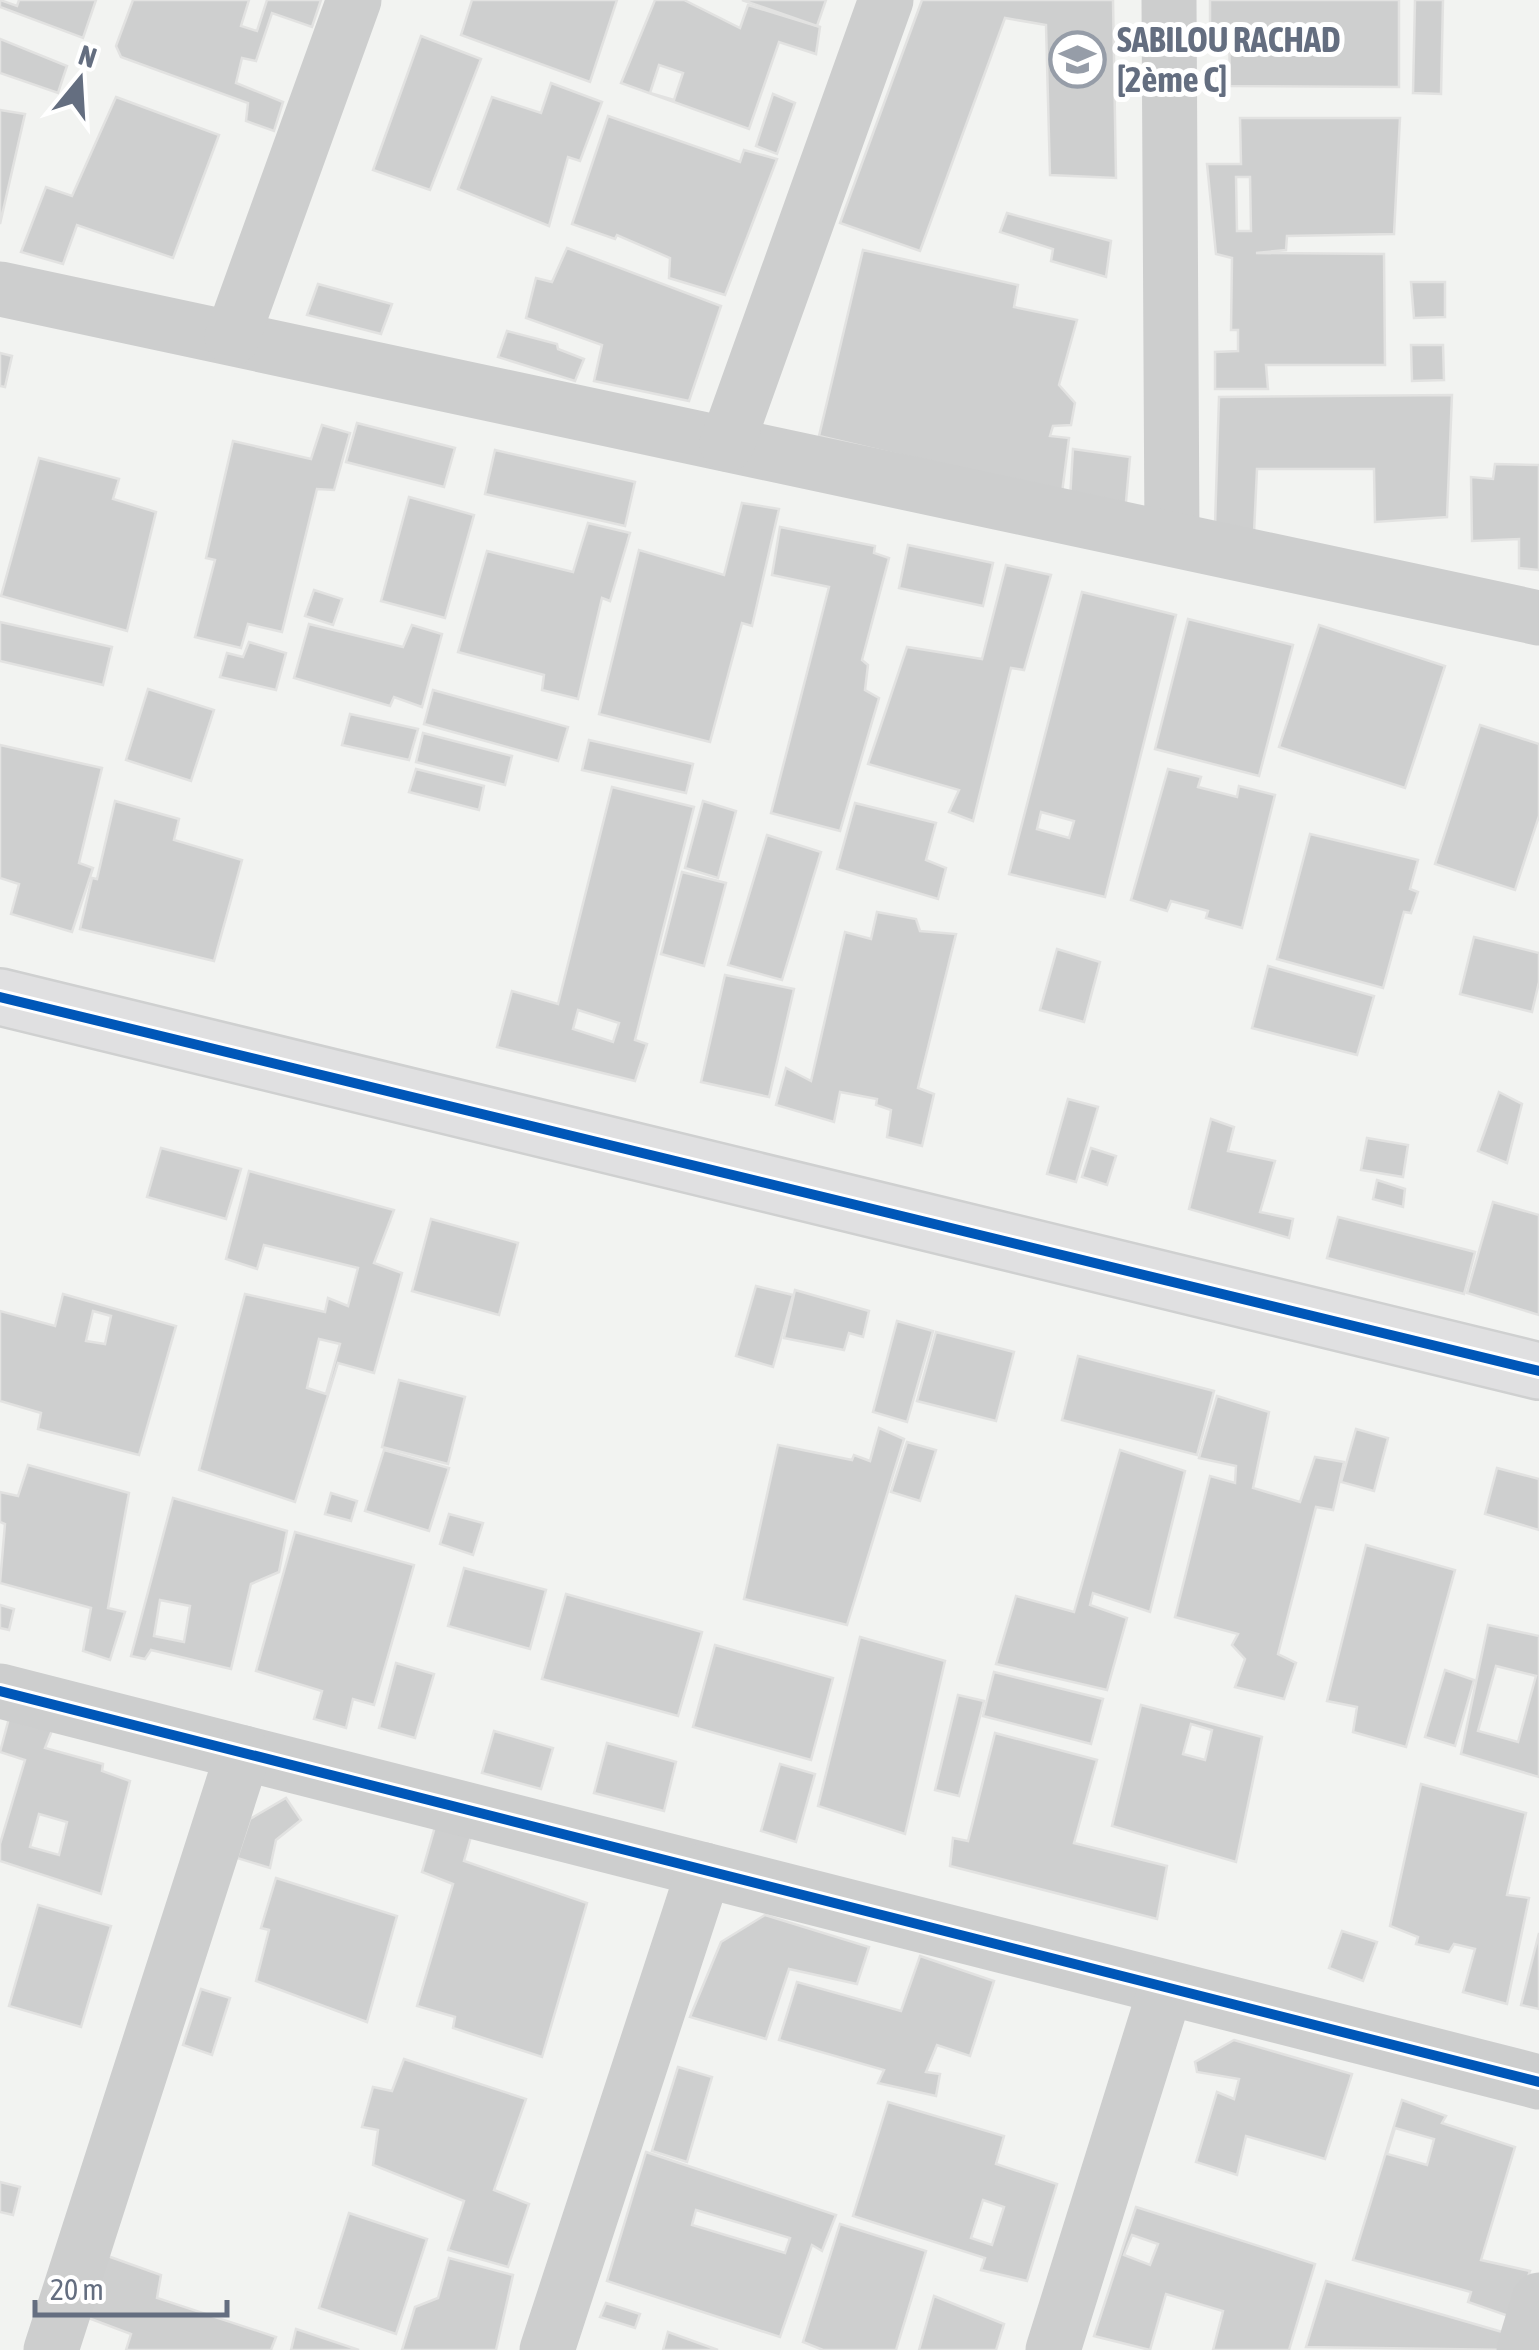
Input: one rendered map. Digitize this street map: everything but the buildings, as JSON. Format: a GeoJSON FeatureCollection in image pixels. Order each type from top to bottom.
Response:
{"type":"FeatureCollection","features":[{"type":"Feature","properties":{"kind":"street"},"geometry":{"type":"LineString","coordinates":[[232,338],[354,0]]}},
{"type":"Feature","properties":{"kind":"street"},"geometry":{"type":"LineString","coordinates":[[727,444],[886,0]]}},
{"type":"Feature","properties":{"kind":"street"},"geometry":{"type":"LineString","coordinates":[[1169,0],[1172,539]]}},
{"type":"Feature","properties":{"kind":"street"},"geometry":{"type":"LineString","coordinates":[[0,289],[1539,618]]}},
{"type":"Feature","properties":{"kind":"street"},"geometry":{"type":"LineString","coordinates":[[0,997],[1539,1372]]}},
{"type":"Feature","properties":{"kind":"street"},"geometry":{"type":"LineString","coordinates":[[0,1691],[1539,2082]]}},
{"type":"Feature","properties":{"kind":"street"},"geometry":{"type":"LineString","coordinates":[[51,2350],[244,1753]]}},
{"type":"Feature","properties":{"kind":"street"},"geometry":{"type":"LineString","coordinates":[[546,2350],[704,1870]]}},
{"type":"Feature","properties":{"kind":"street"},"geometry":{"type":"LineString","coordinates":[[1053,2350],[1166,1988]]}},
{"type":"Feature","properties":{"kind":"street"},"geometry":{"type":"LineString","coordinates":[[1524,2350],[1539,2300]]}},
{"type":"Feature","properties":{"kind":"cycle path"},"geometry":{"type":"LineString","coordinates":[[0,997],[1539,1371]]}},
{"type":"Feature","properties":{"kind":"cycle path"},"geometry":{"type":"LineString","coordinates":[[0,1691],[1539,2082]]}},
{"type":"Feature","properties":{"kind":"place","name":"SABILOU RACHAD [2ème C]"},"geometry":{"type":"Point","coordinates":[1078,60]}}]}
